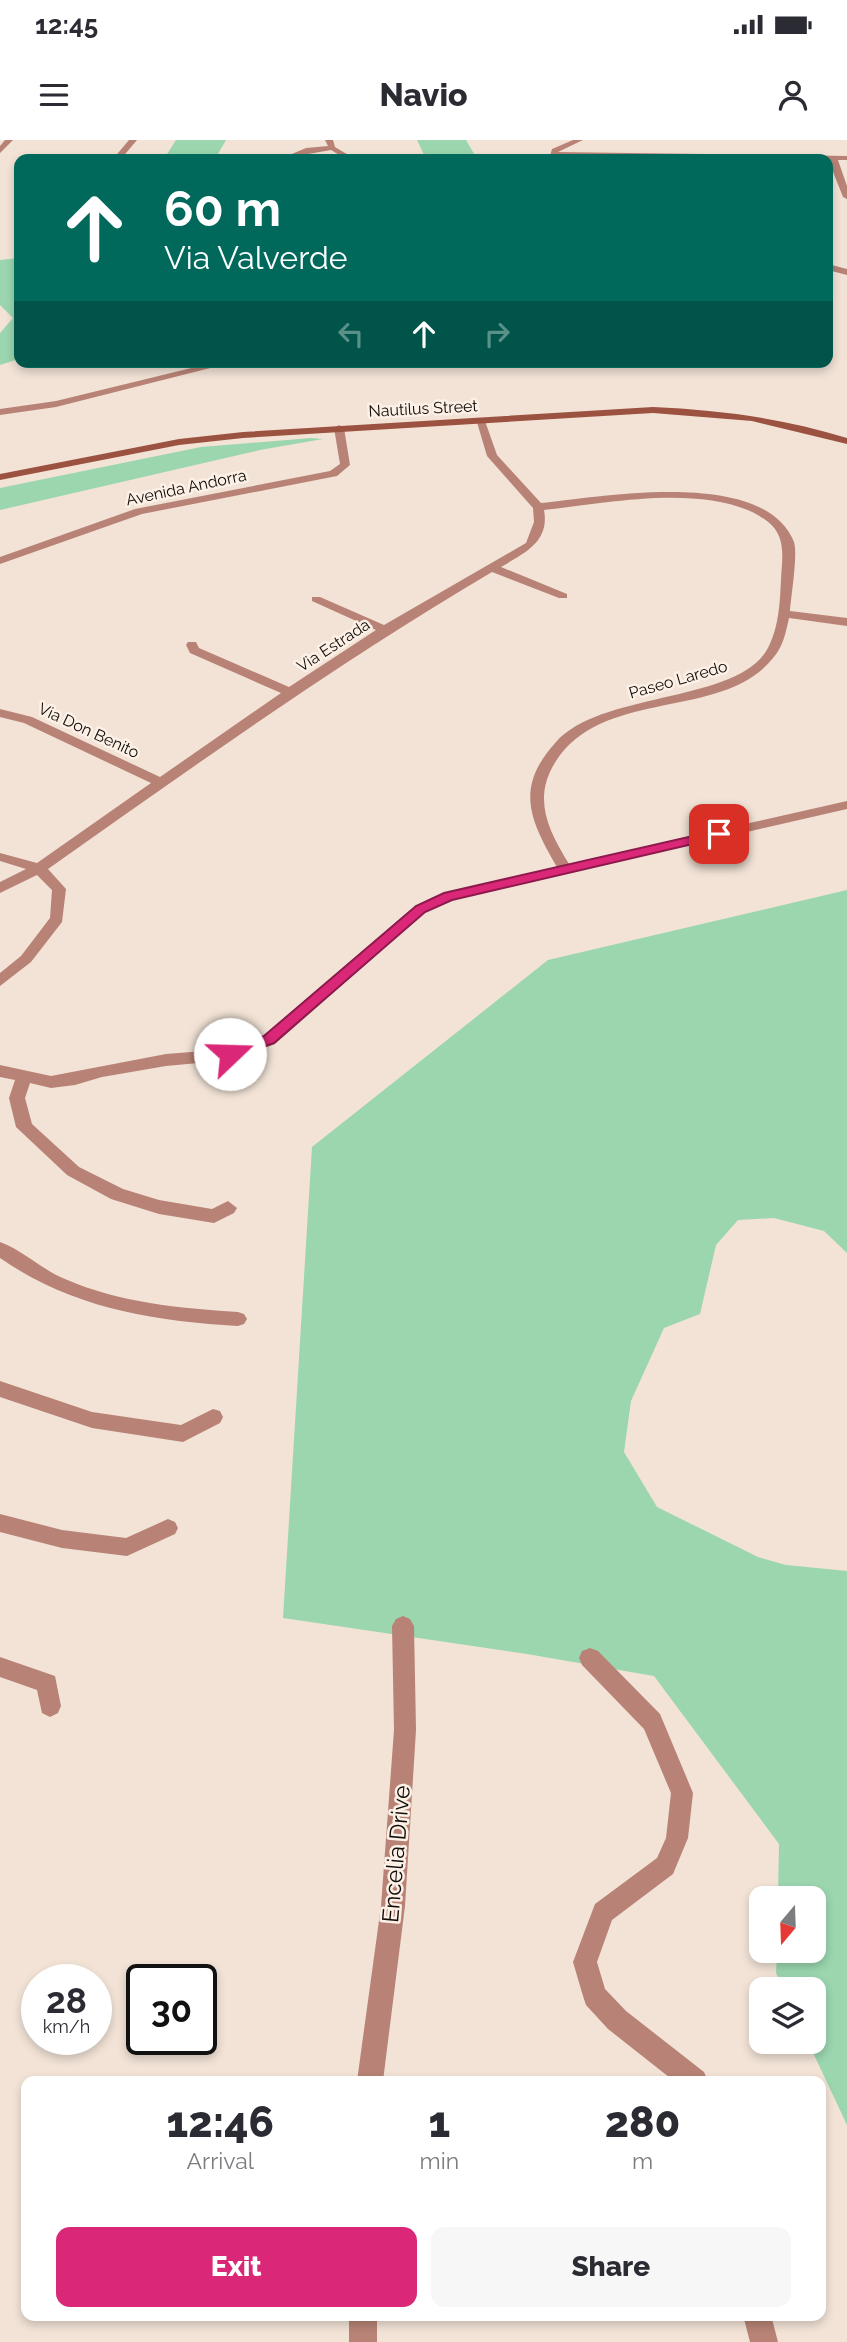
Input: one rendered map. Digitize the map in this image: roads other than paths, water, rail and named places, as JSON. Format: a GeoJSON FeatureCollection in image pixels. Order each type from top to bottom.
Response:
{"type":"FeatureCollection","features":[{"type":"Feature","properties":{"kind":"main road","name":"Nautilus Street"},"geometry":{"type":"LineString","coordinates":[[0,477],[179,442],[339,428],[653,410],[692,411],[774,421],[847,441]]}},
{"type":"Feature","properties":{"kind":"street"},"geometry":{"type":"LineString","coordinates":[[0,151],[9,140]]}},
{"type":"Feature","properties":{"kind":"street"},"geometry":{"type":"LineString","coordinates":[[121,154],[133,140]]}},
{"type":"Feature","properties":{"kind":"street"},"geometry":{"type":"LineString","coordinates":[[556,154],[563,145],[579,140]]}},
{"type":"Feature","properties":{"kind":"street"},"geometry":{"type":"LineString","coordinates":[[298,154],[331,144]]}},
{"type":"Feature","properties":{"kind":"street"},"geometry":{"type":"LineString","coordinates":[[847,158],[833,158],[847,197]]}},
{"type":"Feature","properties":{"kind":"street"},"geometry":{"type":"LineString","coordinates":[[0,412],[56,404],[204,368]]}},
{"type":"Feature","properties":{"kind":"street"},"geometry":{"type":"LineString","coordinates":[[480,421],[492,456],[538,507]]}},
{"type":"Feature","properties":{"kind":"street","name":"Avenida Andorra"},"geometry":{"type":"LineString","coordinates":[[0,561],[139,511],[333,474],[345,465],[339,428]]}},
{"type":"Feature","properties":{"kind":"street","name":"Paseo Laredo"},"geometry":{"type":"LineString","coordinates":[[538,507],[681,494],[714,497],[762,514],[786,535],[789,543],[780,635],[769,655],[730,683],[594,722],[557,747],[549,757],[537,788],[538,818],[565,869]]}},
{"type":"Feature","properties":{"kind":"street","name":"Via Estrada"},"geometry":{"type":"LineString","coordinates":[[0,888],[39,868],[289,692],[530,545],[539,531],[541,516],[538,507]]}},
{"type":"Feature","properties":{"kind":"street"},"geometry":{"type":"LineString","coordinates":[[493,568],[563,596]]}},
{"type":"Feature","properties":{"kind":"street"},"geometry":{"type":"LineString","coordinates":[[316,599],[385,631]]}},
{"type":"Feature","properties":{"kind":"street"},"geometry":{"type":"LineString","coordinates":[[782,614],[847,622]]}},
{"type":"Feature","properties":{"kind":"street"},"geometry":{"type":"LineString","coordinates":[[192,645],[194,650],[289,692]]}},
{"type":"Feature","properties":{"kind":"street","name":"Via Don Benito"},"geometry":{"type":"LineString","coordinates":[[0,713],[28,720],[161,783]]}},
{"type":"Feature","properties":{"kind":"street"},"geometry":{"type":"LineString","coordinates":[[0,1071],[51,1082],[166,1060],[230,1054],[269,1040],[420,909],[448,896],[847,805]]}},
{"type":"Feature","properties":{"kind":"street"},"geometry":{"type":"LineString","coordinates":[[0,857],[39,868],[59,889],[57,919],[26,959],[0,981]]}},
{"type":"Feature","properties":{"kind":"street"},"geometry":{"type":"LineString","coordinates":[[24,1076],[17,1098],[24,1126],[73,1171],[117,1194],[159,1207],[214,1216],[228,1208]]}},
{"type":"Feature","properties":{"kind":"street"},"geometry":{"type":"LineString","coordinates":[[0,1249],[54,1283],[93,1298],[161,1315],[238,1319]]}},
{"type":"Feature","properties":{"kind":"street"},"geometry":{"type":"LineString","coordinates":[[0,1389],[34,1403],[92,1420],[183,1434],[213,1417]]}},
{"type":"Feature","properties":{"kind":"street"},"geometry":{"type":"LineString","coordinates":[[0,1523],[62,1539],[127,1547],[168,1528]]}},
{"type":"Feature","properties":{"kind":"street","name":"Encelia Drive"},"geometry":{"type":"LineString","coordinates":[[371,2076],[393,1906],[404,1757],[403,1626]]}},
{"type":"Feature","properties":{"kind":"street"},"geometry":{"type":"LineString","coordinates":[[590,1658],[652,1722],[682,1793],[677,1838],[665,1866],[603,1912],[585,1962],[595,1996],[617,2020],[689,2076]]}},
{"type":"Feature","properties":{"kind":"street"},"geometry":{"type":"LineString","coordinates":[[0,1667],[47,1684],[50,1706]]}},
{"type":"Feature","properties":{"kind":"street"},"geometry":{"type":"LineString","coordinates":[[363,2321],[363,2342]]}},
{"type":"Feature","properties":{"kind":"street"},"geometry":{"type":"LineString","coordinates":[[759,2321],[764,2342]]}}]}
